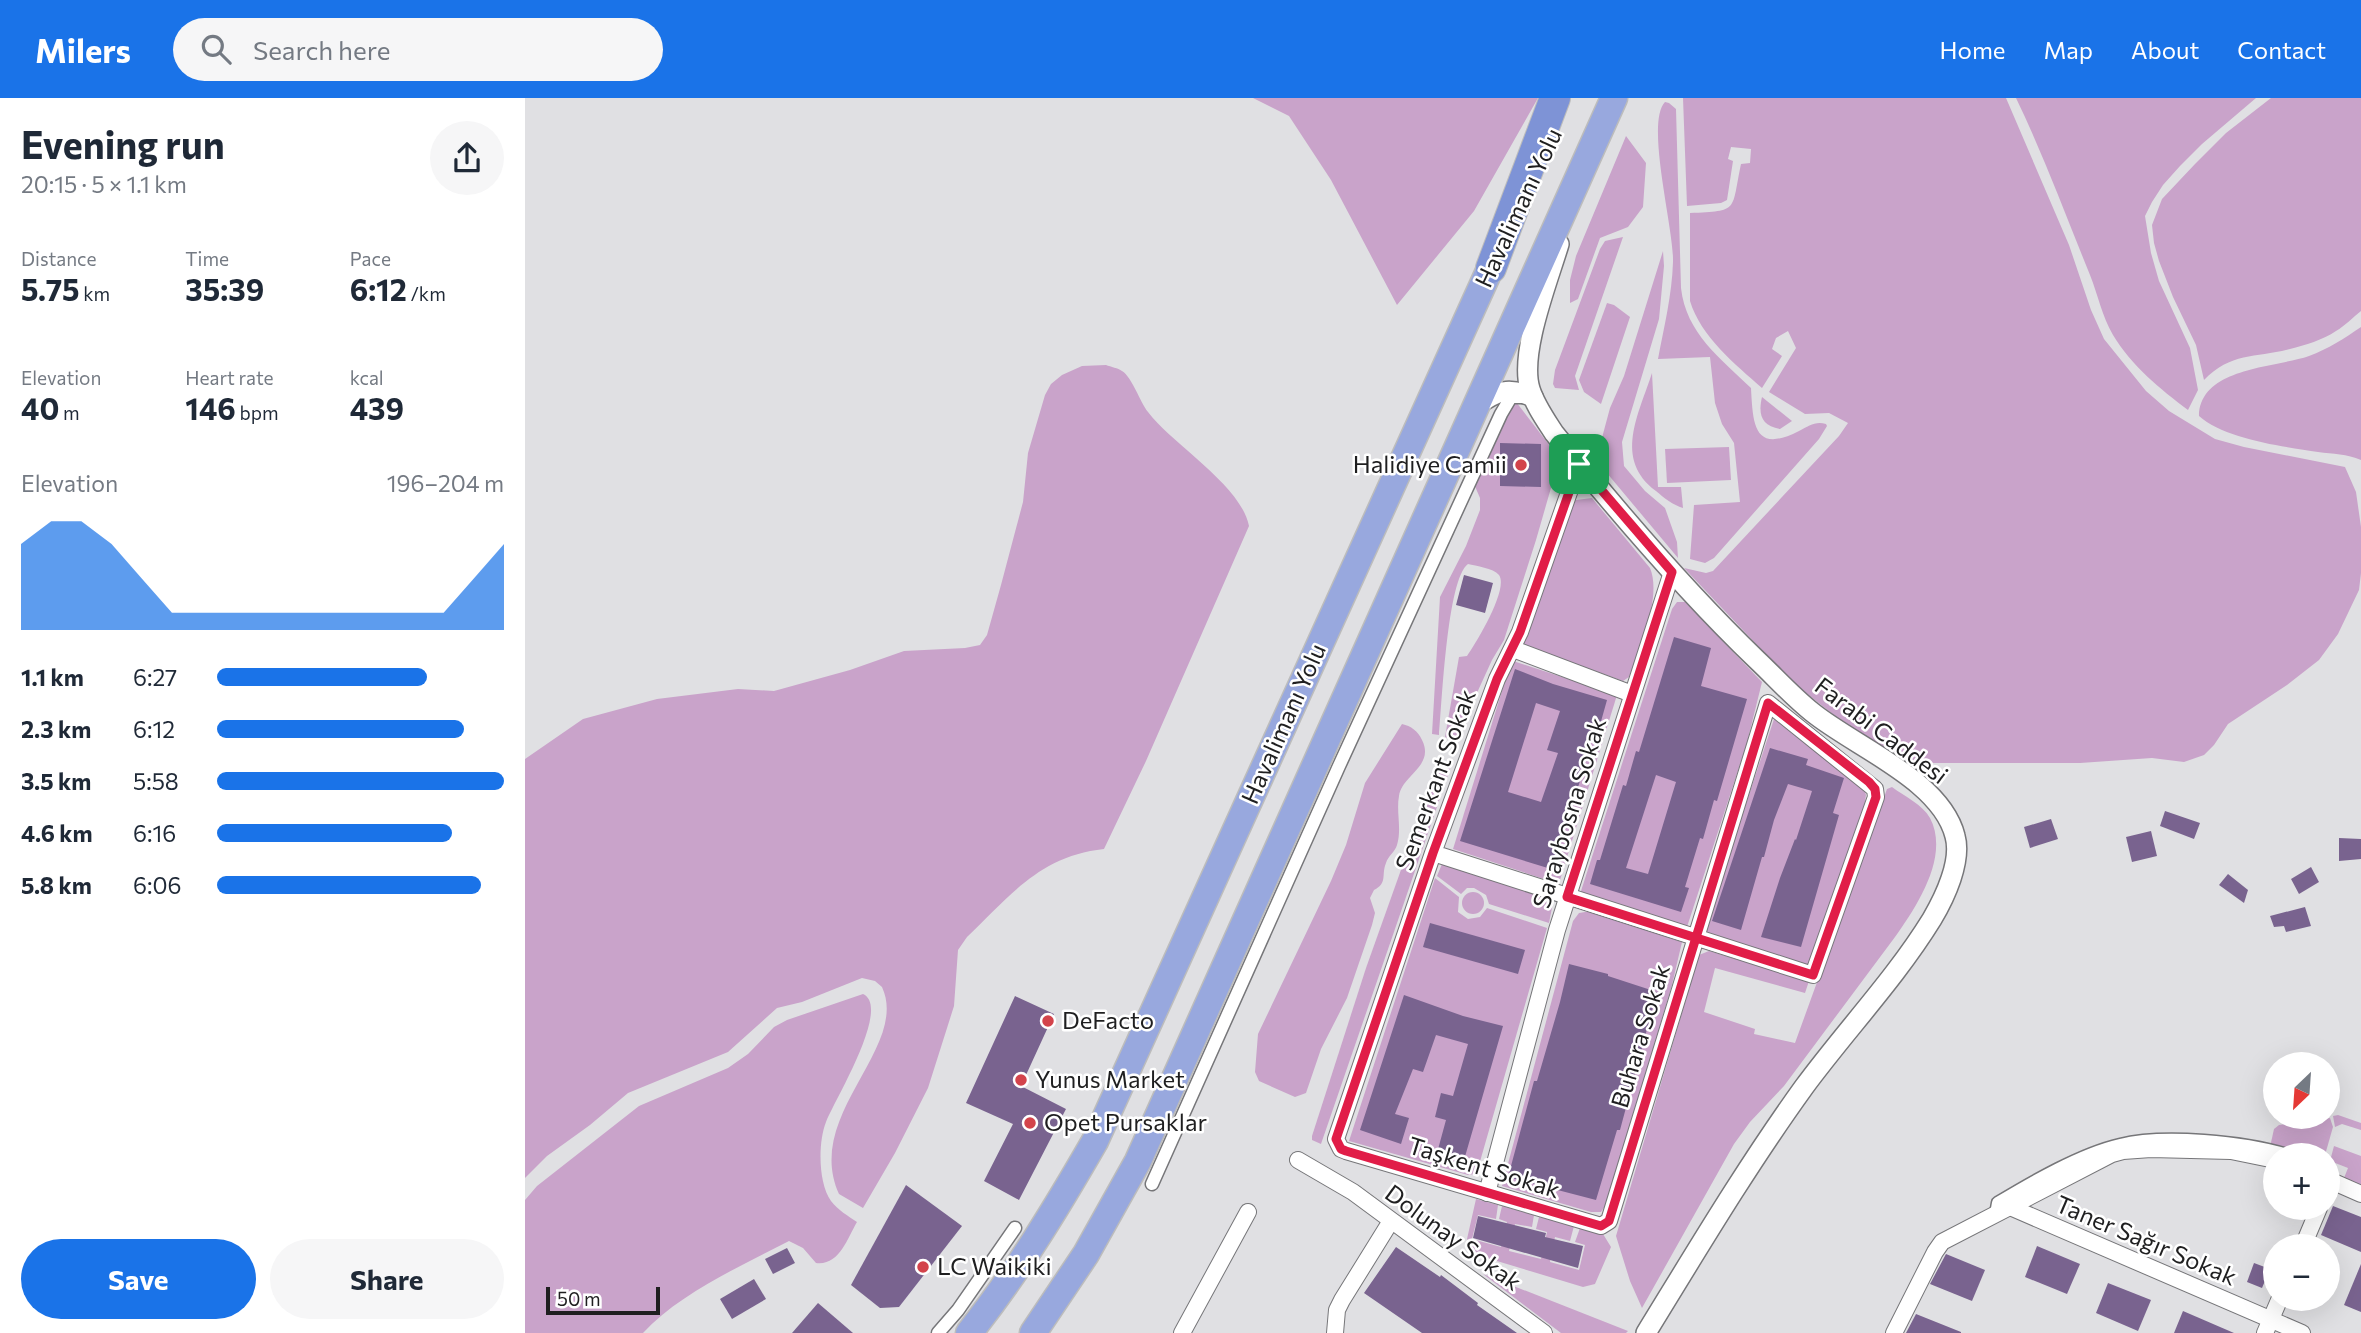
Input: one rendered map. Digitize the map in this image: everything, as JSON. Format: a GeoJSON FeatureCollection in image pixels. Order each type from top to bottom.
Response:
{"type":"FeatureCollection","features":[{"type":"Feature","properties":{"kind":"highway"},"geometry":{"type":"LineString","coordinates":[[1491,268],[1555,98]]}},
{"type":"Feature","properties":{"kind":"highway","name":"Havalimanı Yolu"},"geometry":{"type":"LineString","coordinates":[[969,1333],[1033,1243],[1095,1141],[1569,98]]}},
{"type":"Feature","properties":{"kind":"highway","name":"Havalimanı Yolu"},"geometry":{"type":"LineString","coordinates":[[1033,1333],[1086,1254],[1138,1161],[1614,98]]}},
{"type":"Feature","properties":{"kind":"street","name":"Farabi Caddesi"},"geometry":{"type":"LineString","coordinates":[[1579,176],[1531,343],[1528,378],[1534,397],[1554,433],[1672,572],[1736,640],[1812,712],[1931,794],[1951,823],[1957,839],[1956,857],[1950,879],[1932,918],[1897,969],[1806,1085],[1751,1162],[1646,1333]]}},
{"type":"Feature","properties":{"kind":"street"},"geometry":{"type":"LineString","coordinates":[[1476,406],[1489,397],[1507,391],[1534,397]]}},
{"type":"Feature","properties":{"kind":"street"},"geometry":{"type":"LineString","coordinates":[[1151,1184],[1501,414],[1511,397],[1534,397]]}},
{"type":"Feature","properties":{"kind":"street","name":"Semerkant Sokak"},"geometry":{"type":"LineString","coordinates":[[1346,1151],[1341,1149],[1336,1139],[1433,853],[1501,668],[1513,649],[1579,464]]}},
{"type":"Feature","properties":{"kind":"street","name":"Saraybosna Sokak"},"geometry":{"type":"LineString","coordinates":[[1487,1193],[1567,897],[1672,572]]}},
{"type":"Feature","properties":{"kind":"street"},"geometry":{"type":"LineString","coordinates":[[1513,649],[1632,694]]}},
{"type":"Feature","properties":{"kind":"street","name":"Buhara Sokak"},"geometry":{"type":"LineString","coordinates":[[1609,1221],[1695,938],[1768,703],[1869,782],[1875,789],[1876,797],[1813,975],[1695,938]]}},
{"type":"Feature","properties":{"kind":"street"},"geometry":{"type":"LineString","coordinates":[[1433,853],[1695,938]]}},
{"type":"Feature","properties":{"kind":"street"},"geometry":{"type":"LineString","coordinates":[[2003,1211],[1998,1203],[2017,1192],[2079,1161],[2119,1145],[2133,1142],[2191,1141],[2243,1145],[2263,1150]]}},
{"type":"Feature","properties":{"kind":"street"},"geometry":{"type":"LineString","coordinates":[[1894,1333],[1938,1247],[1953,1235],[2112,1154],[2151,1149],[2231,1151],[2263,1158]]}},
{"type":"Feature","properties":{"kind":"street","name":"Taşkent Sokak"},"geometry":{"type":"LineString","coordinates":[[1346,1151],[1594,1225],[1601,1226],[1609,1221]]}},
{"type":"Feature","properties":{"kind":"street","name":"Dolunay Sokak"},"geometry":{"type":"LineString","coordinates":[[1298,1160],[1353,1192],[1544,1333]]}},
{"type":"Feature","properties":{"kind":"street"},"geometry":{"type":"LineString","coordinates":[[2340,1182],[2361,1186]]}},
{"type":"Feature","properties":{"kind":"street"},"geometry":{"type":"LineString","coordinates":[[2340,1185],[2361,1194]]}},
{"type":"Feature","properties":{"kind":"street","name":"Taner Sağır Sokak"},"geometry":{"type":"LineString","coordinates":[[2003,1211],[2268,1326],[2302,1333]]}},
{"type":"Feature","properties":{"kind":"street"},"geometry":{"type":"LineString","coordinates":[[1182,1333],[1248,1212]]}},
{"type":"Feature","properties":{"kind":"street"},"geometry":{"type":"LineString","coordinates":[[1335,1333],[1342,1300],[1391,1221]]}},
{"type":"Feature","properties":{"kind":"street"},"geometry":{"type":"LineString","coordinates":[[938,1333],[958,1310],[1015,1228]]}},
{"type":"Feature","properties":{"kind":"shaded area"},"geometry":{"type":"Polygon","coordinates":[[[1253,98],[1538,98],[1474,211],[1397,305],[1331,180],[1289,116],[1253,98]]]}},
{"type":"Feature","properties":{"kind":"shaded area"},"geometry":{"type":"Polygon","coordinates":[[[1683,98],[2006,98],[2069,245],[2104,339],[2146,391],[2169,411],[2215,439],[2345,467],[2356,492],[2361,527],[2359,590],[2338,634],[2319,660],[2228,724],[2204,755],[2184,762],[2152,758],[2080,763],[1917,763],[1858,734],[1792,682],[1684,568],[1706,573],[1713,571],[1839,436],[1848,423],[1829,413],[1805,414],[1769,392],[1796,348],[1788,331],[1776,338],[1772,349],[1782,356],[1762,388],[1710,338],[1695,314],[1690,301],[1690,213],[1718,211],[1731,205],[1741,164],[1750,163],[1751,149],[1731,147],[1728,159],[1733,161],[1727,200],[1687,206],[1683,98]]]}},
{"type":"Feature","properties":{"kind":"shaded area"},"geometry":{"type":"Polygon","coordinates":[[[2016,98],[2256,98],[2180,166],[2163,185],[2145,216],[2159,281],[2190,348],[2198,390],[2188,410],[2147,376],[2113,335],[2055,186],[2016,98]]]}},
{"type":"Feature","properties":{"kind":"shaded area"},"geometry":{"type":"Polygon","coordinates":[[[2271,98],[2361,98],[2361,311],[2320,340],[2234,360],[2204,380],[2196,345],[2159,261],[2152,225],[2162,199],[2226,133],[2271,98]]]}},
{"type":"Feature","properties":{"kind":"shaded area"},"geometry":{"type":"Polygon","coordinates":[[[1665,102],[1676,109],[1681,288],[1684,304],[1697,332],[1751,388],[1755,424],[1765,437],[1784,437],[1815,424],[1822,423],[1827,426],[1819,439],[1714,558],[1705,563],[1690,559],[1694,505],[1740,502],[1734,443],[1722,424],[1715,403],[1710,357],[1658,359],[1673,262],[1659,153],[1660,114],[1665,102]]]}},
{"type":"Feature","properties":{"kind":"shaded area"},"geometry":{"type":"Polygon","coordinates":[[[1626,136],[1646,163],[1643,207],[1628,227],[1600,238],[1578,299],[1570,303],[1570,280],[1576,256],[1626,136]]]}},
{"type":"Feature","properties":{"kind":"shaded area"},"geometry":{"type":"Polygon","coordinates":[[[1623,237],[1575,376],[1579,390],[1555,388],[1555,370],[1600,249],[1605,241],[1623,237]]]}},
{"type":"Feature","properties":{"kind":"shaded area"},"geometry":{"type":"Polygon","coordinates":[[[1663,251],[1659,319],[1622,442],[1624,466],[1645,491],[1665,508],[1677,542],[1678,558],[1596,460],[1610,408],[1624,376],[1663,251]]]}},
{"type":"Feature","properties":{"kind":"shaded area"},"geometry":{"type":"Polygon","coordinates":[[[1607,303],[1630,317],[1601,404],[1584,392],[1579,380],[1607,303]]]}},
{"type":"Feature","properties":{"kind":"shaded area"},"geometry":{"type":"Polygon","coordinates":[[[2361,327],[2361,460],[2255,441],[2223,431],[2199,416],[2203,400],[2212,388],[2225,379],[2260,367],[2309,356],[2330,347],[2361,327]]]}},
{"type":"Feature","properties":{"kind":"shaded area"},"geometry":{"type":"Polygon","coordinates":[[[1106,365],[1126,374],[1145,408],[1159,425],[1220,481],[1243,511],[1249,526],[1146,761],[1104,849],[1062,860],[1028,880],[967,937],[958,950],[954,1006],[928,1088],[863,1208],[839,1194],[832,1165],[834,1137],[844,1110],[882,1034],[887,1010],[882,987],[875,981],[862,978],[802,1002],[777,1008],[728,1052],[628,1093],[547,1156],[525,1178],[525,759],[583,719],[657,699],[738,689],[774,691],[850,670],[904,651],[980,645],[987,635],[1023,502],[1028,453],[1045,395],[1051,384],[1062,375],[1082,366],[1106,365]]]}},
{"type":"Feature","properties":{"kind":"shaded area"},"geometry":{"type":"Polygon","coordinates":[[[1652,373],[1658,487],[1681,487],[1683,508],[1656,491],[1635,465],[1633,435],[1652,373]]]}},
{"type":"Feature","properties":{"kind":"shaded area"},"geometry":{"type":"Polygon","coordinates":[[[1762,397],[1792,421],[1780,429],[1765,422],[1760,409],[1762,397]]]}},
{"type":"Feature","properties":{"kind":"shaded area"},"geometry":{"type":"Polygon","coordinates":[[[1513,398],[1550,446],[1555,460],[1555,474],[1504,640],[1455,741],[1445,737],[1459,657],[1467,656],[1490,616],[1499,592],[1499,575],[1489,569],[1468,564],[1461,574],[1450,617],[1439,735],[1432,734],[1440,597],[1466,546],[1480,510],[1480,498],[1474,484],[1513,398]]]}},
{"type":"Feature","properties":{"kind":"shaded area"},"geometry":{"type":"Polygon","coordinates":[[[1729,447],[1731,480],[1667,483],[1665,449],[1729,447]]]}},
{"type":"Feature","properties":{"kind":"shaded area"},"geometry":{"type":"Polygon","coordinates":[[[1592,498],[1650,568],[1653,580],[1652,607],[1648,622],[1629,677],[1623,681],[1523,645],[1568,510],[1576,500],[1592,498]]]}},
{"type":"Feature","properties":{"kind":"shaded area"},"geometry":{"type":"Polygon","coordinates":[[[1677,602],[1685,602],[1762,682],[1747,743],[1687,927],[1580,894],[1672,609],[1677,602]]]}},
{"type":"Feature","properties":{"kind":"shaded area"},"geometry":{"type":"Polygon","coordinates":[[[1513,661],[1617,695],[1560,880],[1556,883],[1453,849],[1513,661]]]}},
{"type":"Feature","properties":{"kind":"shaded area"},"geometry":{"type":"Polygon","coordinates":[[[1774,719],[1864,789],[1866,795],[1864,809],[1809,967],[1704,931],[1774,719]]]}},
{"type":"Feature","properties":{"kind":"shaded area"},"geometry":{"type":"Polygon","coordinates":[[[1402,724],[1411,728],[1422,740],[1424,757],[1401,789],[1397,845],[1387,861],[1383,882],[1370,898],[1375,913],[1347,998],[1321,1049],[1306,1093],[1295,1097],[1259,1081],[1255,1072],[1258,1034],[1331,881],[1346,845],[1365,783],[1402,724]]]}},
{"type":"Feature","properties":{"kind":"shaded area"},"geometry":{"type":"Polygon","coordinates":[[[1441,763],[1446,763],[1450,769],[1321,1144],[1312,1140],[1312,1136],[1366,968],[1441,763]]]}},
{"type":"Feature","properties":{"kind":"shaded area"},"geometry":{"type":"Polygon","coordinates":[[[1892,787],[1923,809],[1930,818],[1935,833],[1934,864],[1921,896],[1895,937],[1784,1086],[1750,1122],[1734,1144],[1642,1308],[1630,1281],[1616,1236],[1699,955],[1709,951],[1809,981],[1805,993],[1715,968],[1704,1012],[1755,1029],[1754,1034],[1795,1043],[1887,789],[1892,787]]]}},
{"type":"Feature","properties":{"kind":"shaded area"},"geometry":{"type":"Polygon","coordinates":[[[1445,863],[1537,893],[1552,908],[1549,923],[1489,904],[1486,895],[1474,888],[1467,888],[1461,894],[1437,876],[1445,863]]]}},
{"type":"Feature","properties":{"kind":"shaded area"},"geometry":{"type":"Polygon","coordinates":[[[1435,878],[1459,897],[1458,912],[1468,919],[1480,917],[1487,908],[1547,928],[1479,1165],[1475,1174],[1468,1175],[1349,1141],[1435,878]]]}},
{"type":"Feature","properties":{"kind":"shaded area"},"geometry":{"type":"Polygon","coordinates":[[[1473,892],[1481,895],[1484,903],[1481,911],[1473,914],[1465,911],[1462,903],[1465,895],[1473,892]]]}},
{"type":"Feature","properties":{"kind":"shaded area"},"geometry":{"type":"Polygon","coordinates":[[[1594,912],[1682,942],[1672,985],[1607,1203],[1601,1212],[1591,1212],[1502,1186],[1573,921],[1579,913],[1594,912]]]}},
{"type":"Feature","properties":{"kind":"shaded area"},"geometry":{"type":"Polygon","coordinates":[[[863,994],[870,1002],[871,1017],[866,1035],[823,1130],[821,1162],[827,1193],[843,1213],[857,1222],[836,1256],[824,1263],[816,1263],[803,1248],[789,1241],[693,1293],[643,1333],[525,1333],[525,1200],[537,1186],[639,1106],[728,1068],[748,1054],[774,1027],[787,1020],[863,994]]]}},
{"type":"Feature","properties":{"kind":"shaded area"},"geometry":{"type":"Polygon","coordinates":[[[2340,1116],[2361,1123],[2361,1130],[2340,1125],[2340,1116]]]}},
{"type":"Feature","properties":{"kind":"shaded area"},"geometry":{"type":"Polygon","coordinates":[[[2274,1129],[2332,1129],[2328,1143],[2271,1143],[2274,1129]]]}},
{"type":"Feature","properties":{"kind":"shaded area"},"geometry":{"type":"Polygon","coordinates":[[[2340,1148],[2361,1156],[2361,1185],[2344,1178],[2348,1168],[2340,1165],[2340,1148]]]}},
{"type":"Feature","properties":{"kind":"shaded area"},"geometry":{"type":"Polygon","coordinates":[[[1476,1199],[1498,1205],[1496,1219],[1478,1215],[1472,1239],[1501,1247],[1507,1222],[1499,1219],[1502,1206],[1534,1215],[1532,1227],[1515,1224],[1509,1251],[1541,1259],[1547,1232],[1536,1229],[1539,1217],[1574,1226],[1570,1241],[1555,1237],[1550,1262],[1579,1270],[1585,1245],[1575,1242],[1580,1228],[1603,1234],[1611,1247],[1595,1284],[1583,1287],[1477,1255],[1467,1239],[1476,1199]]]}},
{"type":"Feature","properties":{"kind":"shaded area"},"geometry":{"type":"Polygon","coordinates":[[[1483,1274],[1628,1331],[1561,1333],[1483,1274]]]}},
{"type":"Feature","properties":{"kind":"building","name":"Halidiye Camii"},"geometry":{"type":"Polygon","coordinates":[[[1500,443],[1541,444],[1541,487],[1500,486],[1500,443]]]}},
{"type":"Feature","properties":{"kind":"building"},"geometry":{"type":"Polygon","coordinates":[[[1464,575],[1493,583],[1485,613],[1456,605],[1464,575]]]}},
{"type":"Feature","properties":{"kind":"building"},"geometry":{"type":"Polygon","coordinates":[[[1674,637],[1711,648],[1701,686],[1747,699],[1717,801],[1714,800],[1703,839],[1700,838],[1685,887],[1689,888],[1681,912],[1590,884],[1623,785],[1626,786],[1636,751],[1639,752],[1674,637]],[[1656,775],[1626,868],[1648,874],[1676,782],[1656,775]]]}},
{"type":"Feature","properties":{"kind":"building"},"geometry":{"type":"Polygon","coordinates":[[[1515,669],[1607,700],[1600,725],[1595,724],[1579,773],[1582,775],[1551,869],[1460,841],[1515,669]],[[1536,703],[1508,792],[1541,802],[1558,753],[1547,750],[1560,711],[1536,703]]]}},
{"type":"Feature","properties":{"kind":"building"},"geometry":{"type":"Polygon","coordinates":[[[1770,748],[1808,759],[1806,765],[1844,778],[1833,813],[1839,815],[1801,947],[1761,937],[1812,791],[1788,784],[1762,857],[1741,930],[1712,921],[1770,748]]]}},
{"type":"Feature","properties":{"kind":"building"},"geometry":{"type":"Polygon","coordinates":[[[2165,811],[2200,823],[2194,839],[2160,826],[2165,811]]]}},
{"type":"Feature","properties":{"kind":"building"},"geometry":{"type":"Polygon","coordinates":[[[2051,819],[2058,839],[2030,848],[2024,827],[2051,819]]]}},
{"type":"Feature","properties":{"kind":"building"},"geometry":{"type":"Polygon","coordinates":[[[2151,831],[2157,856],[2132,862],[2126,837],[2151,831]]]}},
{"type":"Feature","properties":{"kind":"building"},"geometry":{"type":"Polygon","coordinates":[[[2339,838],[2361,839],[2361,859],[2339,861],[2339,838]]]}},
{"type":"Feature","properties":{"kind":"building"},"geometry":{"type":"Polygon","coordinates":[[[2311,867],[2319,882],[2299,894],[2291,879],[2311,867]]]}},
{"type":"Feature","properties":{"kind":"building"},"geometry":{"type":"Polygon","coordinates":[[[2228,874],[2248,890],[2244,903],[2219,885],[2228,874]]]}},
{"type":"Feature","properties":{"kind":"building"},"geometry":{"type":"Polygon","coordinates":[[[2305,907],[2311,926],[2286,932],[2284,926],[2274,927],[2270,916],[2305,907]]]}},
{"type":"Feature","properties":{"kind":"building"},"geometry":{"type":"Polygon","coordinates":[[[1430,923],[1525,950],[1518,974],[1423,947],[1430,923]]]}},
{"type":"Feature","properties":{"kind":"building"},"geometry":{"type":"Polygon","coordinates":[[[1569,964],[1608,974],[1657,992],[1620,1130],[1617,1130],[1596,1200],[1508,1177],[1569,964]]]}},
{"type":"Feature","properties":{"kind":"building"},"geometry":{"type":"Polygon","coordinates":[[[1404,995],[1463,1016],[1503,1026],[1464,1160],[1437,1153],[1446,1120],[1435,1117],[1441,1093],[1453,1096],[1468,1044],[1436,1035],[1423,1072],[1413,1069],[1395,1114],[1409,1118],[1401,1144],[1360,1130],[1404,995]]]}},
{"type":"Feature","properties":{"kind":"building"},"geometry":{"type":"Polygon","coordinates":[[[1015,996],[1054,1014],[1021,1086],[1066,1109],[1019,1200],[984,1181],[1013,1124],[966,1103],[1015,996]]]}},
{"type":"Feature","properties":{"kind":"building"},"geometry":{"type":"Polygon","coordinates":[[[906,1185],[962,1226],[899,1307],[880,1308],[851,1285],[906,1185]]]}},
{"type":"Feature","properties":{"kind":"building"},"geometry":{"type":"Polygon","coordinates":[[[2340,1209],[2361,1217],[2361,1252],[2340,1243],[2340,1234],[2321,1234],[2327,1220],[2340,1220],[2340,1209]]]}},
{"type":"Feature","properties":{"kind":"building"},"geometry":{"type":"Polygon","coordinates":[[[1478,1216],[1546,1233],[1545,1237],[1583,1246],[1578,1268],[1473,1238],[1478,1216]]]}},
{"type":"Feature","properties":{"kind":"building"},"geometry":{"type":"Polygon","coordinates":[[[2037,1246],[2080,1264],[2067,1294],[2025,1277],[2037,1246]]]}},
{"type":"Feature","properties":{"kind":"building"},"geometry":{"type":"Polygon","coordinates":[[[1396,1247],[1440,1277],[1441,1275],[1517,1333],[1422,1333],[1364,1293],[1396,1247]]]}},
{"type":"Feature","properties":{"kind":"building"},"geometry":{"type":"Polygon","coordinates":[[[787,1248],[795,1263],[773,1274],[765,1259],[787,1248]]]}},
{"type":"Feature","properties":{"kind":"building"},"geometry":{"type":"Polygon","coordinates":[[[1946,1254],[1985,1270],[1972,1301],[1930,1284],[1946,1254]]]}},
{"type":"Feature","properties":{"kind":"building"},"geometry":{"type":"Polygon","coordinates":[[[2254,1263],[2263,1266],[2262,1288],[2247,1282],[2254,1263]]]}},
{"type":"Feature","properties":{"kind":"building"},"geometry":{"type":"Polygon","coordinates":[[[2361,1264],[2361,1312],[2344,1305],[2361,1264]]]}},
{"type":"Feature","properties":{"kind":"building"},"geometry":{"type":"Polygon","coordinates":[[[754,1279],[766,1299],[732,1319],[720,1299],[754,1279]]]}},
{"type":"Feature","properties":{"kind":"building"},"geometry":{"type":"Polygon","coordinates":[[[2108,1283],[2151,1300],[2138,1331],[2096,1313],[2108,1283]]]}},
{"type":"Feature","properties":{"kind":"building"},"geometry":{"type":"Polygon","coordinates":[[[818,1303],[853,1333],[792,1333],[818,1303]]]}},
{"type":"Feature","properties":{"kind":"building"},"geometry":{"type":"Polygon","coordinates":[[[2183,1311],[2234,1333],[2174,1333],[2183,1311]]]}},
{"type":"Feature","properties":{"kind":"building"},"geometry":{"type":"Polygon","coordinates":[[[1916,1314],[1961,1332],[1961,1333],[1906,1333],[1916,1314]]]}},
{"type":"Feature","properties":{"kind":"place","name":"Halidiye Camii"},"geometry":{"type":"Point","coordinates":[1521,465]}},
{"type":"Feature","properties":{"kind":"place","name":"DeFacto"},"geometry":{"type":"Point","coordinates":[1048,1021]}},
{"type":"Feature","properties":{"kind":"place","name":"Yunus Market"},"geometry":{"type":"Point","coordinates":[1021,1080]}},
{"type":"Feature","properties":{"kind":"place","name":"Opet Pursaklar"},"geometry":{"type":"Point","coordinates":[1030,1123]}},
{"type":"Feature","properties":{"kind":"place","name":"LC Waikiki"},"geometry":{"type":"Point","coordinates":[923,1267]}},
{"type":"Feature","properties":{"kind":"route"},"geometry":{"type":"LineString","coordinates":[[1579,464],[1520,632],[1501,668],[1433,853],[1336,1139],[1341,1149],[1346,1151],[1601,1226],[1609,1221],[1695,938],[1768,703],[1869,782],[1875,789],[1876,797],[1813,975],[1695,938],[1567,897],[1672,572],[1579,464]]}}]}
